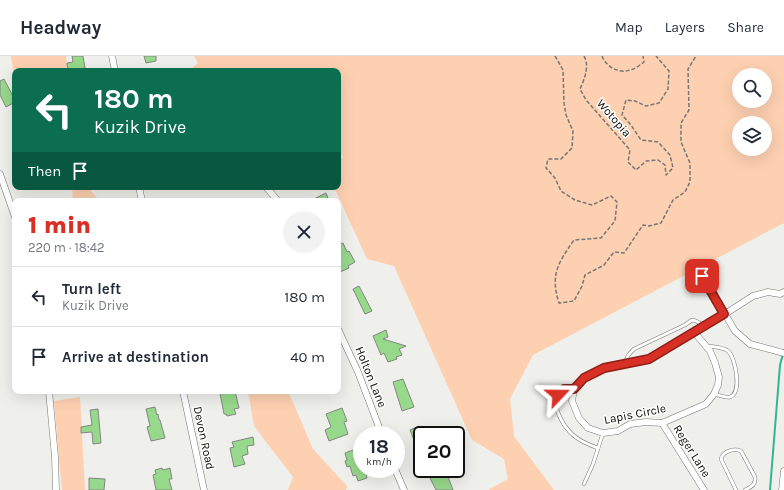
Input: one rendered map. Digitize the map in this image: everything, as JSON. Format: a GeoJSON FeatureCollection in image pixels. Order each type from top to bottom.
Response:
{"type":"FeatureCollection","features":[{"type":"Feature","properties":{"kind":"street"},"geometry":{"type":"LineString","coordinates":[[112,56],[114,68]]}},
{"type":"Feature","properties":{"kind":"street"},"geometry":{"type":"LineString","coordinates":[[0,174],[12,208]]}},
{"type":"Feature","properties":{"kind":"street"},"geometry":{"type":"LineString","coordinates":[[269,190],[275,198]]}},
{"type":"Feature","properties":{"kind":"street"},"geometry":{"type":"LineString","coordinates":[[702,276],[735,331],[750,344],[784,353]]}},
{"type":"Feature","properties":{"kind":"street"},"geometry":{"type":"LineString","coordinates":[[574,389],[584,378],[604,368],[649,359],[753,296],[768,292],[780,294],[784,292]]}},
{"type":"Feature","properties":{"kind":"street"},"geometry":{"type":"LineString","coordinates":[[694,332],[707,346],[715,363],[719,377],[718,385],[714,394]]}},
{"type":"Feature","properties":{"kind":"street","name":"Holton Lane"},"geometry":{"type":"LineString","coordinates":[[341,335],[358,372],[379,426]]}},
{"type":"Feature","properties":{"kind":"street","name":"Lapis Circle"},"geometry":{"type":"LineString","coordinates":[[574,389],[572,401],[579,418],[588,428],[603,433],[618,431],[630,424],[646,422],[662,423],[706,404],[714,394]]}},
{"type":"Feature","properties":{"kind":"street"},"geometry":{"type":"LineString","coordinates":[[49,394],[55,457],[56,490]]}},
{"type":"Feature","properties":{"kind":"street","name":"Devon Road"},"geometry":{"type":"LineString","coordinates":[[184,394],[204,490]]}},
{"type":"Feature","properties":{"kind":"street","name":"Reger Lane"},"geometry":{"type":"LineString","coordinates":[[662,423],[704,490]]}},
{"type":"Feature","properties":{"kind":"street"},"geometry":{"type":"LineString","coordinates":[[782,490],[784,471]]}},
{"type":"Feature","properties":{"kind":"street"},"geometry":{"type":"LineString","coordinates":[[399,478],[404,490]]}},
{"type":"Feature","properties":{"kind":"lane"},"geometry":{"type":"LineString","coordinates":[[624,364],[628,354],[634,349],[685,325],[692,320],[705,326]]}},
{"type":"Feature","properties":{"kind":"lane"},"geometry":{"type":"LineString","coordinates":[[707,346],[724,348],[729,352],[734,360],[736,371],[735,390],[733,395],[730,397],[724,397],[714,394]]}},
{"type":"Feature","properties":{"kind":"lane"},"geometry":{"type":"LineString","coordinates":[[574,389],[564,389],[558,395],[556,404],[558,412],[564,424],[573,434],[584,443],[598,448]]}},
{"type":"Feature","properties":{"kind":"lane"},"geometry":{"type":"LineString","coordinates":[[584,484],[593,464],[603,433]]}},
{"type":"Feature","properties":{"kind":"lane"},"geometry":{"type":"LineString","coordinates":[[736,490],[721,459],[725,453],[736,449],[741,450],[755,477],[752,487],[745,490]]}},
{"type":"Feature","properties":{"kind":"path"},"geometry":{"type":"LineString","coordinates":[[555,56],[563,70],[566,116],[574,131],[572,148],[561,159],[548,159],[546,168],[555,178],[561,191],[575,200],[592,205],[611,196],[618,202],[615,221],[601,238],[574,240],[562,258],[554,278],[555,292],[559,303],[574,301],[582,286],[585,275],[604,265],[614,252],[624,252],[643,225],[649,226],[661,223],[673,200],[685,192],[690,182],[690,163],[681,142],[681,123],[689,110],[688,69],[696,56]]}},
{"type":"Feature","properties":{"kind":"path","name":"Wotopia"},"geometry":{"type":"LineString","coordinates":[[584,56],[586,59],[586,76],[580,89],[586,100],[630,150],[628,162],[636,170],[646,161],[658,160],[665,165],[666,176],[673,168],[670,155],[658,142],[641,140],[622,115],[626,100],[635,101],[646,106],[659,103],[668,89],[669,72],[656,56]]}},
{"type":"Feature","properties":{"kind":"path"},"geometry":{"type":"LineString","coordinates":[[602,56],[604,62],[617,71],[630,70],[644,62],[643,56]]}},
{"type":"Feature","properties":{"kind":"shaded area"},"geometry":{"type":"Polygon","coordinates":[[[11,56],[66,56],[68,68],[13,68],[11,56]]]}},
{"type":"Feature","properties":{"kind":"shaded area"},"geometry":{"type":"Polygon","coordinates":[[[194,56],[784,56],[784,223],[533,355],[510,399],[514,436],[554,490],[488,490],[508,479],[504,459],[472,440],[394,266],[367,259],[341,202],[341,198],[339,198],[335,190],[341,190],[341,159],[343,157],[341,153],[341,68],[192,68],[198,63],[194,56]]]}},
{"type":"Feature","properties":{"kind":"shaded area"},"geometry":{"type":"Polygon","coordinates":[[[72,190],[90,190],[97,198],[73,198],[72,190]]]}},
{"type":"Feature","properties":{"kind":"shaded area"},"geometry":{"type":"Polygon","coordinates":[[[249,394],[289,394],[313,449],[347,486],[346,490],[288,490],[293,477],[254,426],[249,394]]]}},
{"type":"Feature","properties":{"kind":"shaded area"},"geometry":{"type":"Polygon","coordinates":[[[80,397],[85,490],[62,490],[54,401],[80,397]]]}},
{"type":"Feature","properties":{"kind":"building"},"geometry":{"type":"Polygon","coordinates":[[[72,56],[83,56],[85,68],[68,68],[67,63],[73,62],[72,56]]]}},
{"type":"Feature","properties":{"kind":"building"},"geometry":{"type":"Polygon","coordinates":[[[144,56],[156,56],[156,61],[146,63],[144,56]]]}},
{"type":"Feature","properties":{"kind":"building"},"geometry":{"type":"Polygon","coordinates":[[[4,79],[12,94],[12,104],[6,107],[0,95],[0,81],[4,79]]]}},
{"type":"Feature","properties":{"kind":"building"},"geometry":{"type":"Polygon","coordinates":[[[326,193],[328,198],[316,198],[326,193]]]}},
{"type":"Feature","properties":{"kind":"building"},"geometry":{"type":"Polygon","coordinates":[[[343,243],[347,252],[349,251],[355,262],[348,266],[349,268],[341,272],[341,244],[343,243]]]}},
{"type":"Feature","properties":{"kind":"building"},"geometry":{"type":"Polygon","coordinates":[[[359,286],[372,311],[365,314],[353,289],[359,286]]]}},
{"type":"Feature","properties":{"kind":"building"},"geometry":{"type":"Polygon","coordinates":[[[386,330],[388,337],[383,339],[406,346],[399,349],[402,355],[396,357],[397,359],[388,362],[384,353],[381,355],[373,336],[386,330]]]}},
{"type":"Feature","properties":{"kind":"building"},"geometry":{"type":"Polygon","coordinates":[[[403,379],[414,407],[402,411],[393,382],[403,379]]]}},
{"type":"Feature","properties":{"kind":"building"},"geometry":{"type":"Polygon","coordinates":[[[220,394],[236,394],[239,408],[234,409],[236,414],[227,416],[224,414],[220,394]]]}},
{"type":"Feature","properties":{"kind":"building"},"geometry":{"type":"Polygon","coordinates":[[[155,407],[165,438],[151,441],[147,427],[150,426],[146,409],[155,407]]]}},
{"type":"Feature","properties":{"kind":"building"},"geometry":{"type":"Polygon","coordinates":[[[342,408],[347,421],[344,422],[348,434],[329,441],[325,430],[331,427],[326,414],[342,408]]]}},
{"type":"Feature","properties":{"kind":"building"},"geometry":{"type":"Polygon","coordinates":[[[98,409],[101,443],[93,444],[92,432],[81,433],[81,427],[92,425],[90,410],[98,409]]]}},
{"type":"Feature","properties":{"kind":"building"},"geometry":{"type":"Polygon","coordinates":[[[413,429],[413,438],[410,430],[413,429]]]}},
{"type":"Feature","properties":{"kind":"building"},"geometry":{"type":"Polygon","coordinates":[[[253,437],[254,445],[247,446],[248,454],[242,456],[245,464],[234,467],[230,448],[234,447],[232,442],[253,437]]]}},
{"type":"Feature","properties":{"kind":"building"},"geometry":{"type":"Polygon","coordinates":[[[353,450],[353,476],[350,466],[347,467],[345,453],[353,450]]]}},
{"type":"Feature","properties":{"kind":"building"},"geometry":{"type":"Polygon","coordinates":[[[162,468],[163,470],[170,468],[172,479],[169,479],[172,490],[156,490],[153,475],[156,474],[155,470],[162,468]]]}},
{"type":"Feature","properties":{"kind":"building"},"geometry":{"type":"Polygon","coordinates":[[[89,478],[105,479],[104,490],[89,490],[89,478]]]}},
{"type":"Feature","properties":{"kind":"building"},"geometry":{"type":"Polygon","coordinates":[[[357,478],[367,478],[358,481],[357,478]]]}},
{"type":"Feature","properties":{"kind":"building"},"geometry":{"type":"Polygon","coordinates":[[[430,478],[448,478],[453,490],[436,490],[430,478]]]}},
{"type":"Feature","properties":{"kind":"waterway"},"geometry":{"type":"LineString","coordinates":[[770,490],[780,365],[784,350]]}},
{"type":"Feature","properties":{"kind":"route"},"geometry":{"type":"LineString","coordinates":[[558,395],[564,389],[574,389],[584,378],[604,368],[649,359],[724,314],[702,276]]}}]}
